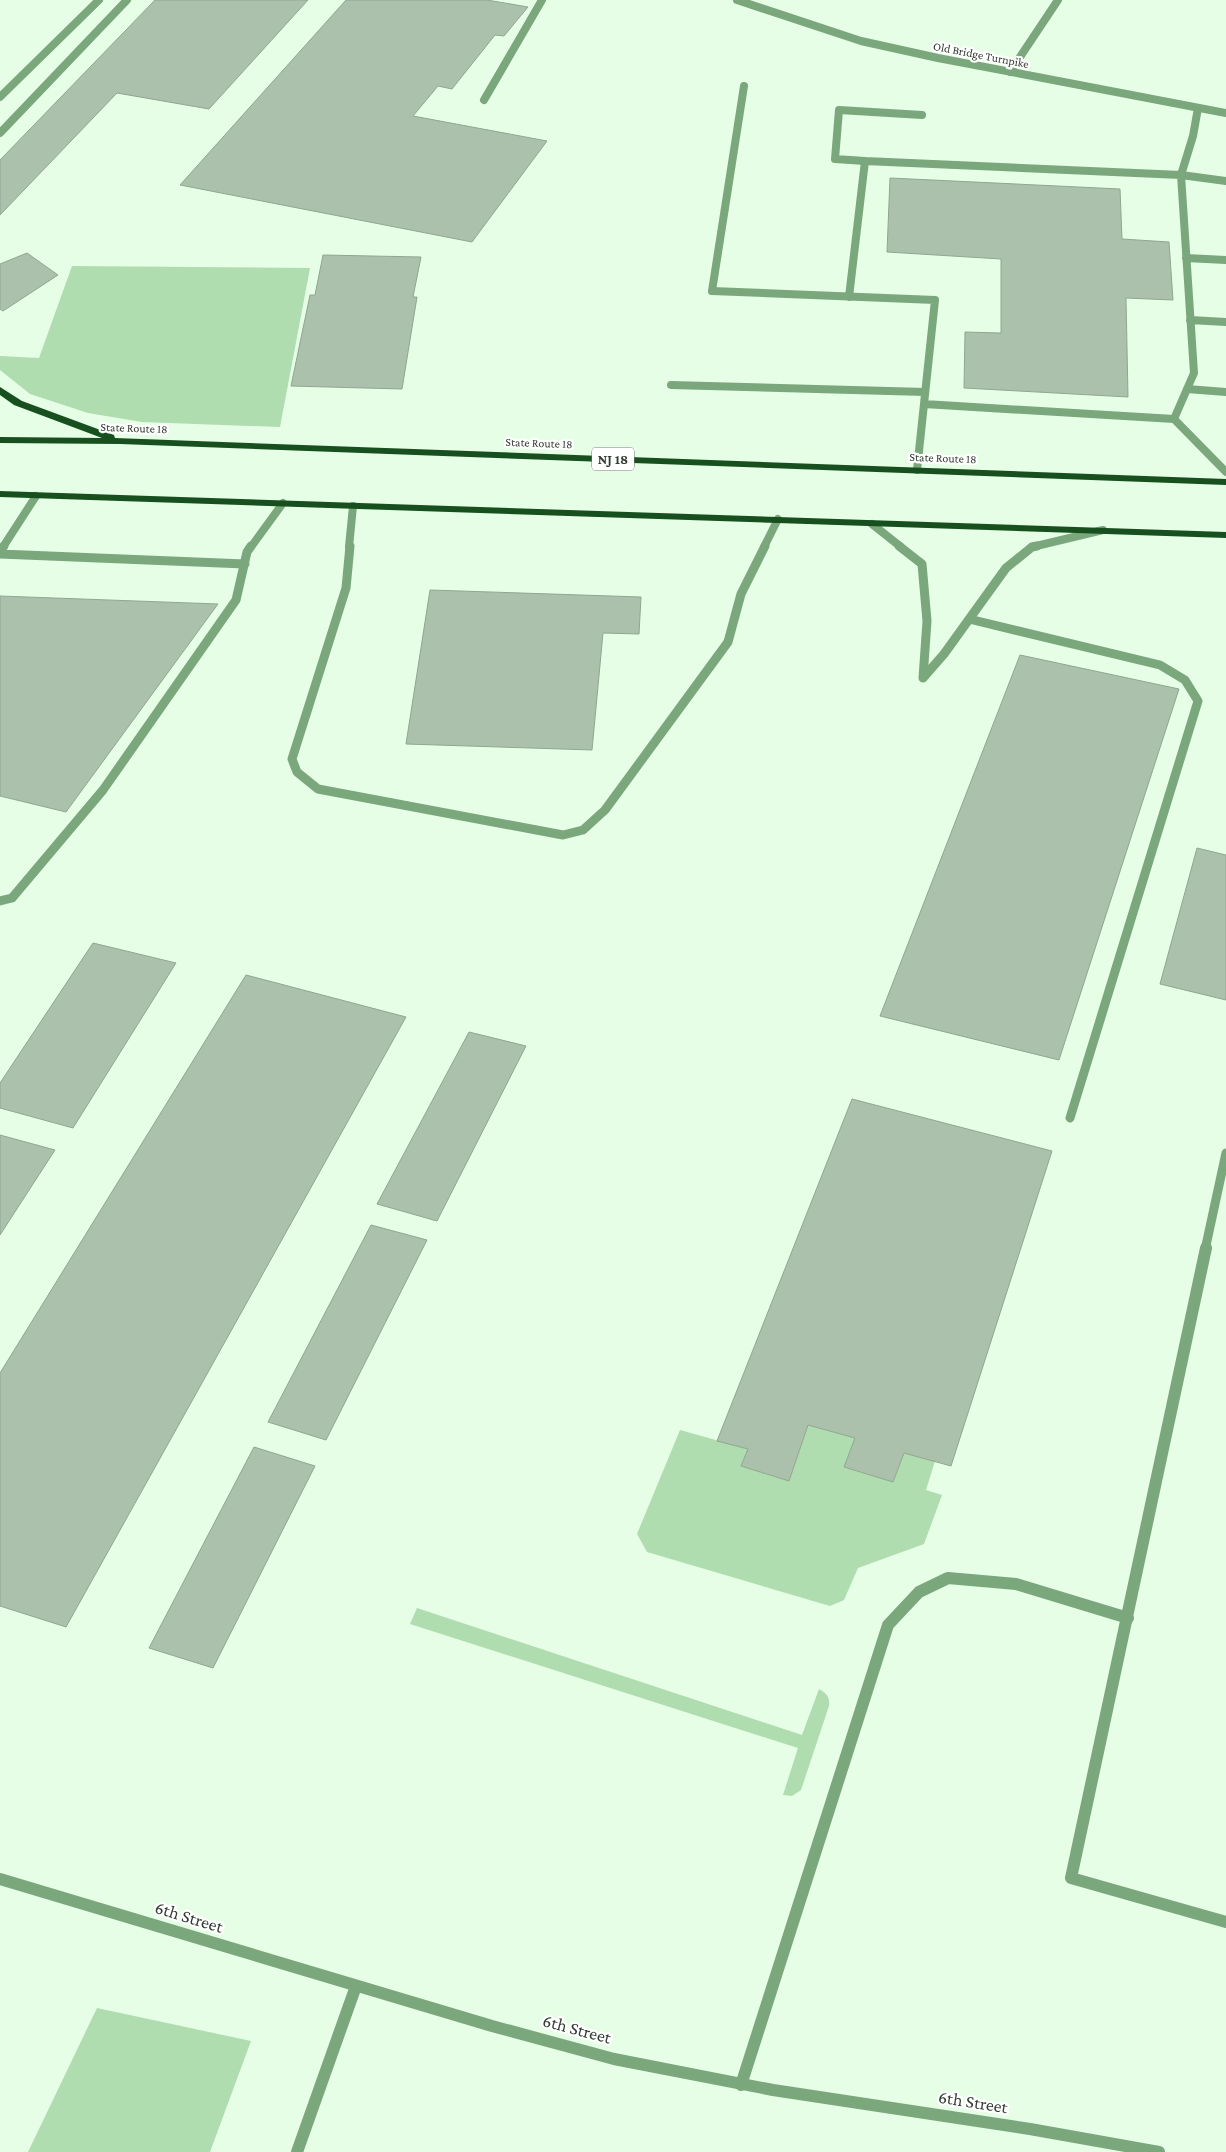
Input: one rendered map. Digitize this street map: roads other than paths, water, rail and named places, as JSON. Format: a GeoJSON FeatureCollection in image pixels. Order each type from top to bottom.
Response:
{"type":"FeatureCollection","features":[{"type":"Feature","properties":{"kind":"highway"},"geometry":{"type":"LineString","coordinates":[[0,390],[18,403],[120,441]]}},
{"type":"Feature","properties":{"kind":"highway","name":"State Route 18"},"geometry":{"type":"LineString","coordinates":[[0,440],[120,441],[1226,482]]}},
{"type":"Feature","properties":{"kind":"highway"},"geometry":{"type":"LineString","coordinates":[[0,494],[1226,535]]}},
{"type":"Feature","properties":{"kind":"street"},"geometry":{"type":"LineString","coordinates":[[0,97],[4,89],[99,0]]}},
{"type":"Feature","properties":{"kind":"street"},"geometry":{"type":"LineString","coordinates":[[0,133],[127,0]]}},
{"type":"Feature","properties":{"kind":"street"},"geometry":{"type":"LineString","coordinates":[[484,100],[542,0]]}},
{"type":"Feature","properties":{"kind":"street","name":"Old Bridge Turnpike"},"geometry":{"type":"LineString","coordinates":[[737,0],[861,40],[938,58],[1226,113]]}},
{"type":"Feature","properties":{"kind":"street"},"geometry":{"type":"LineString","coordinates":[[1010,72],[1058,0]]}},
{"type":"Feature","properties":{"kind":"street"},"geometry":{"type":"LineString","coordinates":[[744,86],[712,291],[935,300],[917,470]]}},
{"type":"Feature","properties":{"kind":"street"},"geometry":{"type":"LineString","coordinates":[[1174,419],[1194,373],[1181,175],[1193,136],[1198,108]]}},
{"type":"Feature","properties":{"kind":"street"},"geometry":{"type":"LineString","coordinates":[[922,115],[839,110],[835,159],[1181,175],[1226,181]]}},
{"type":"Feature","properties":{"kind":"street"},"geometry":{"type":"LineString","coordinates":[[849,297],[865,161]]}},
{"type":"Feature","properties":{"kind":"street"},"geometry":{"type":"LineString","coordinates":[[1186,258],[1226,260]]}},
{"type":"Feature","properties":{"kind":"street"},"geometry":{"type":"LineString","coordinates":[[1190,320],[1226,322]]}},
{"type":"Feature","properties":{"kind":"street"},"geometry":{"type":"LineString","coordinates":[[671,385],[925,392]]}},
{"type":"Feature","properties":{"kind":"street"},"geometry":{"type":"LineString","coordinates":[[1187,389],[1226,392]]}},
{"type":"Feature","properties":{"kind":"street"},"geometry":{"type":"LineString","coordinates":[[924,404],[1174,419],[1226,472]]}},
{"type":"Feature","properties":{"kind":"street"},"geometry":{"type":"LineString","coordinates":[[0,552],[36,496]]}},
{"type":"Feature","properties":{"kind":"street"},"geometry":{"type":"LineString","coordinates":[[0,901],[12,898],[103,790],[236,600],[247,552],[283,503]]}},
{"type":"Feature","properties":{"kind":"street"},"geometry":{"type":"LineString","coordinates":[[353,506],[346,588],[292,759],[297,772],[318,789],[563,836],[583,830],[605,810],[728,642],[741,594],[778,519]]}},
{"type":"Feature","properties":{"kind":"street"},"geometry":{"type":"LineString","coordinates":[[872,524],[922,564],[927,621],[923,678],[944,654],[1006,568],[1032,547],[1105,530]]}},
{"type":"Feature","properties":{"kind":"street"},"geometry":{"type":"LineString","coordinates":[[0,552],[245,564]]}},
{"type":"Feature","properties":{"kind":"street"},"geometry":{"type":"LineString","coordinates":[[969,619],[1160,665],[1184,680],[1198,701],[1070,1118]]}},
{"type":"Feature","properties":{"kind":"street"},"geometry":{"type":"LineString","coordinates":[[1226,1153],[1071,1878],[1226,1922]]}},
{"type":"Feature","properties":{"kind":"street"},"geometry":{"type":"LineString","coordinates":[[741,2085],[888,1625],[919,1592],[948,1578],[1016,1584],[1128,1618]]}},
{"type":"Feature","properties":{"kind":"street","name":"6th Street"},"geometry":{"type":"LineString","coordinates":[[0,1878],[356,1986],[555,2044],[642,2066],[741,2085],[1092,2139],[1159,2152]]}},
{"type":"Feature","properties":{"kind":"street"},"geometry":{"type":"LineString","coordinates":[[297,2152],[356,1986]]}}]}
